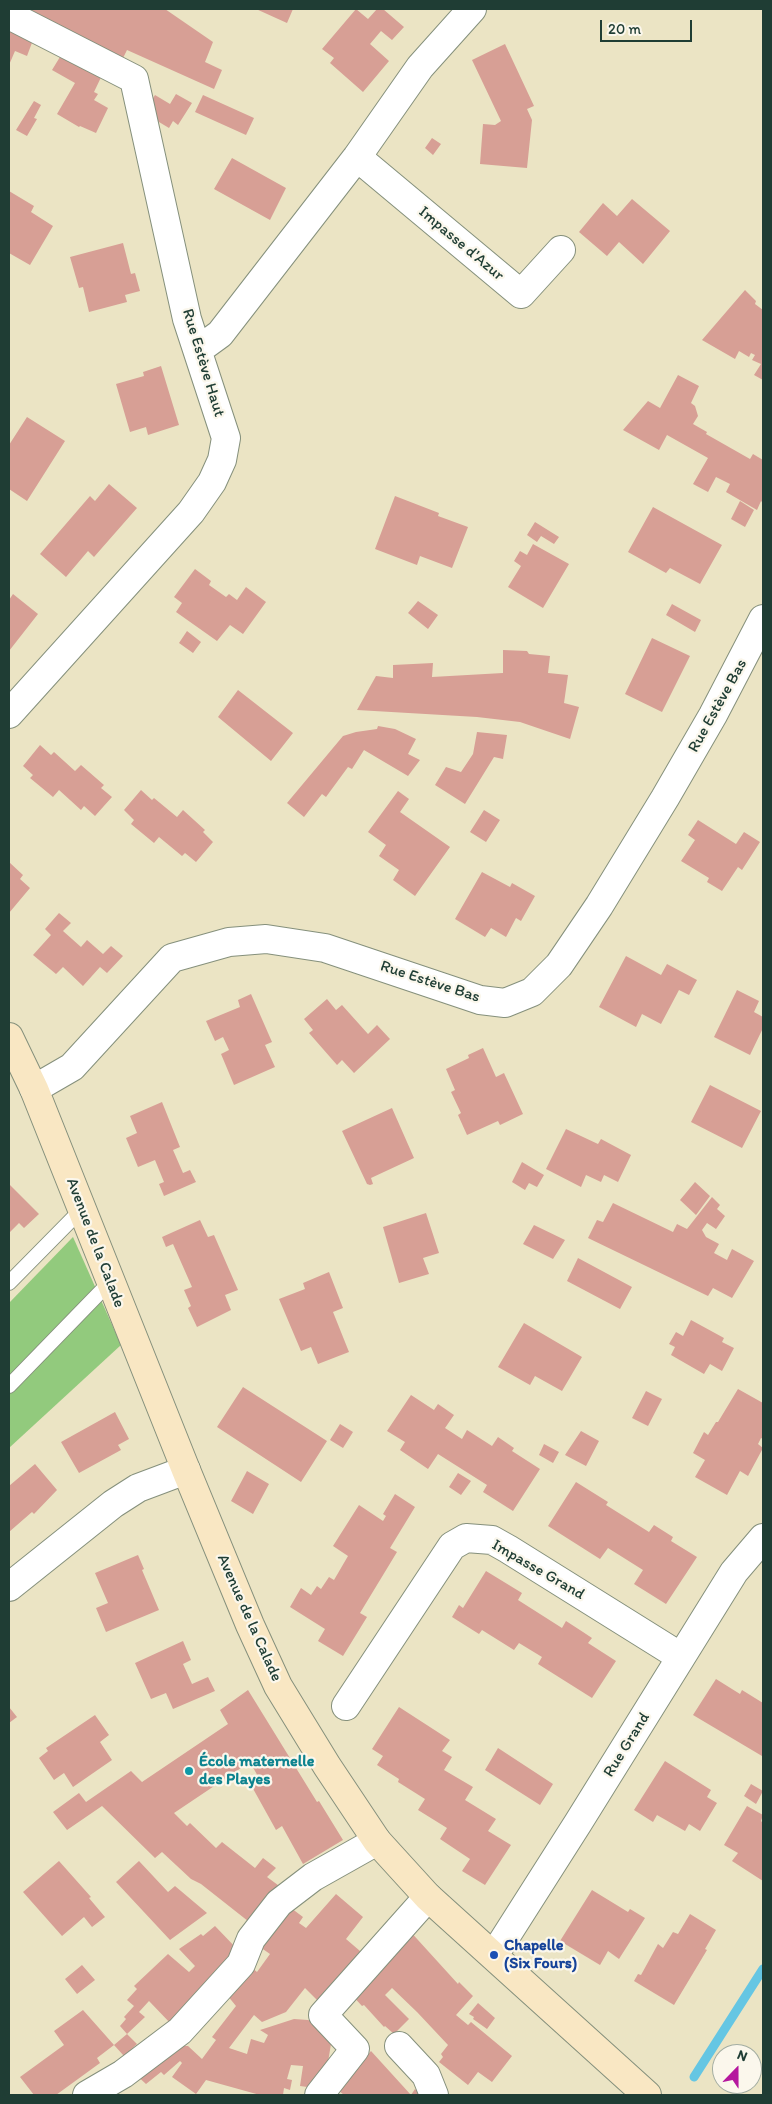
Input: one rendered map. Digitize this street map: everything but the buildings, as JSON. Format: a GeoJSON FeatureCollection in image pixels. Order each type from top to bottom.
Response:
{"type":"FeatureCollection","features":[{"type":"Feature","properties":{"kind":"street"},"geometry":{"type":"LineString","coordinates":[[198,350],[220,334],[356,157],[420,67],[472,9]]}},
{"type":"Feature","properties":{"kind":"street","name":"Rue Estève Haut"},"geometry":{"type":"LineString","coordinates":[[9,14],[134,80],[188,319],[226,438],[222,460],[212,482],[191,512],[9,714]]}},
{"type":"Feature","properties":{"kind":"street","name":"Impasse d'Azur"},"geometry":{"type":"LineString","coordinates":[[356,157],[521,294],[561,250]]}},
{"type":"Feature","properties":{"kind":"street","name":"Rue Estève Bas"},"geometry":{"type":"LineString","coordinates":[[34,1089],[72,1067],[172,958],[229,942],[266,939],[326,948],[480,1000],[505,1003],[532,992],[559,965],[599,906],[708,724],[763,619]]}},
{"type":"Feature","properties":{"kind":"street","name":"Avenue de la Calade"},"geometry":{"type":"LineString","coordinates":[[9,1037],[34,1089],[186,1470],[250,1625],[278,1686],[327,1766],[377,1841],[428,1897],[647,2095]]}},
{"type":"Feature","properties":{"kind":"street"},"geometry":{"type":"LineString","coordinates":[[9,1587],[113,1504],[138,1488],[186,1470]]}},
{"type":"Feature","properties":{"kind":"street","name":"Impasse Grand"},"geometry":{"type":"LineString","coordinates":[[346,1706],[452,1546],[466,1538],[492,1540],[681,1657]]}},
{"type":"Feature","properties":{"kind":"street","name":"Rue Grand"},"geometry":{"type":"LineString","coordinates":[[494,1955],[578,1824],[734,1572],[763,1538]]}},
{"type":"Feature","properties":{"kind":"street"},"geometry":{"type":"LineString","coordinates":[[87,2095],[123,2074],[180,2031],[241,1964],[251,1938],[279,1903],[313,1877],[377,1841]]}},
{"type":"Feature","properties":{"kind":"street"},"geometry":{"type":"LineString","coordinates":[[319,2095],[355,2049],[324,2015],[428,1897]]}},
{"type":"Feature","properties":{"kind":"street"},"geometry":{"type":"LineString","coordinates":[[399,2046],[426,2075],[434,2095]]}},
{"type":"Feature","properties":{"kind":"lane"},"geometry":{"type":"LineString","coordinates":[[9,1283],[82,1209]]}},
{"type":"Feature","properties":{"kind":"lane"},"geometry":{"type":"LineString","coordinates":[[9,1386],[110,1282]]}},
{"type":"Feature","properties":{"kind":"green space"},"geometry":{"type":"Polygon","coordinates":[[[73,1237],[121,1345],[9,1448],[9,1303],[73,1237]]]}},
{"type":"Feature","properties":{"kind":"waterway"},"geometry":{"type":"LineString","coordinates":[[694,2077],[763,1969]]}},
{"type":"Feature","properties":{"kind":"place","name":"École maternelle des Playes"},"geometry":{"type":"Point","coordinates":[189,1771]}},
{"type":"Feature","properties":{"kind":"place","name":"Chapelle (Six Fours)"},"geometry":{"type":"Point","coordinates":[494,1955]}}]}
